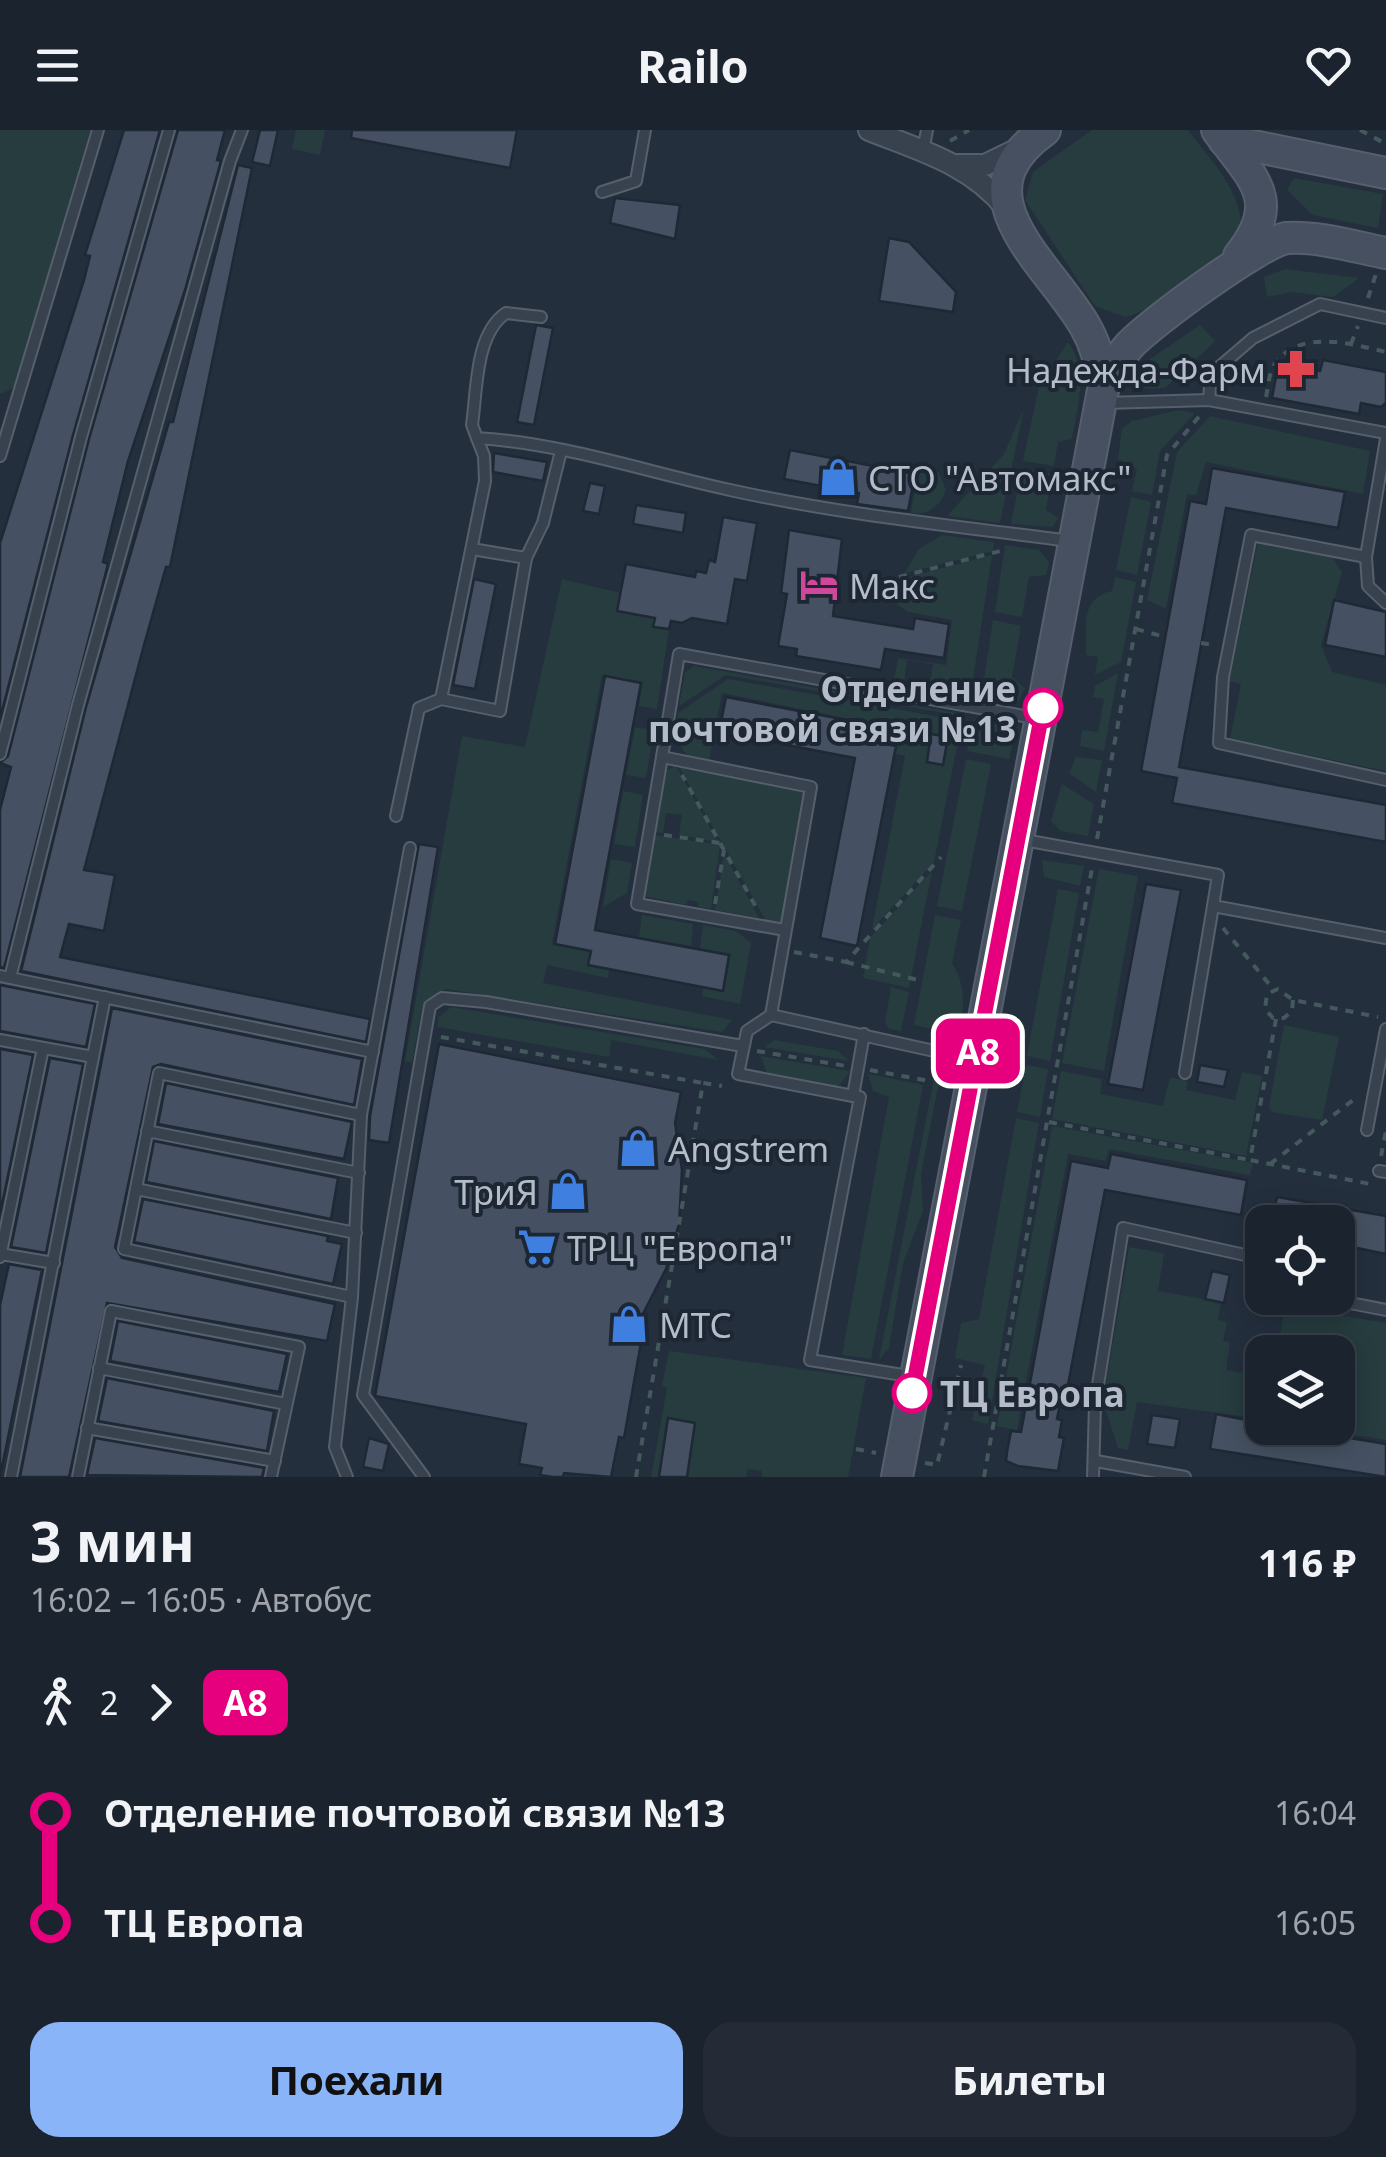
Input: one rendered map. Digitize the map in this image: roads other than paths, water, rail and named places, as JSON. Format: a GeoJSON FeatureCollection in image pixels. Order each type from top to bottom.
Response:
{"type":"FeatureCollection","features":[{"type":"Feature","properties":{"kind":"main road"},"geometry":{"type":"LineString","coordinates":[[1045,130],[1020,148],[1006,185],[1006,208],[1020,236],[1082,320],[1095,346],[1102,394]]}},
{"type":"Feature","properties":{"kind":"main road"},"geometry":{"type":"LineString","coordinates":[[1220,135],[1386,173]]}},
{"type":"Feature","properties":{"kind":"main road"},"geometry":{"type":"LineString","coordinates":[[1220,135],[1259,186],[1263,217],[1258,232],[1222,278]]}},
{"type":"Feature","properties":{"kind":"main road"},"geometry":{"type":"LineString","coordinates":[[896,1477],[1102,394],[1128,347],[1155,322],[1264,245],[1285,238],[1317,240],[1384,253]]}},
{"type":"Feature","properties":{"kind":"main road"},"geometry":{"type":"LineString","coordinates":[[1082,320],[1098,331],[1116,332],[1155,322]]}},
{"type":"Feature","properties":{"kind":"street"},"geometry":{"type":"LineString","coordinates":[[868,130],[958,165],[993,192],[1006,208]]}},
{"type":"Feature","properties":{"kind":"street"},"geometry":{"type":"LineString","coordinates":[[958,165],[986,165],[1020,148]]}},
{"type":"Feature","properties":{"kind":"lane"},"geometry":{"type":"LineString","coordinates":[[0,456],[98,130]]}},
{"type":"Feature","properties":{"kind":"lane"},"geometry":{"type":"LineString","coordinates":[[0,754],[81,437],[169,130]]}},
{"type":"Feature","properties":{"kind":"lane"},"geometry":{"type":"LineString","coordinates":[[242,130],[230,161],[5,977],[372,1052]]}},
{"type":"Feature","properties":{"kind":"lane"},"geometry":{"type":"LineString","coordinates":[[602,192],[636,181],[646,130]]}},
{"type":"Feature","properties":{"kind":"lane"},"geometry":{"type":"LineString","coordinates":[[923,152],[927,130]]}},
{"type":"Feature","properties":{"kind":"lane"},"geometry":{"type":"LineString","coordinates":[[1210,400],[1211,374],[1254,338],[1320,304],[1386,318]]}},
{"type":"Feature","properties":{"kind":"lane"},"geometry":{"type":"LineString","coordinates":[[441,699],[485,481],[484,456],[472,425],[490,329],[506,312],[541,317]]}},
{"type":"Feature","properties":{"kind":"lane"},"geometry":{"type":"LineString","coordinates":[[1102,394],[1210,400],[1386,436],[1366,558],[1368,586],[1386,603]]}},
{"type":"Feature","properties":{"kind":"lane"},"geometry":{"type":"LineString","coordinates":[[477,438],[520,440],[901,523],[1072,542]]}},
{"type":"Feature","properties":{"kind":"lane"},"geometry":{"type":"LineString","coordinates":[[396,816],[419,708],[441,699],[500,711],[526,558],[544,523],[561,451]]}},
{"type":"Feature","properties":{"kind":"lane"},"geometry":{"type":"LineString","coordinates":[[1366,558],[1250,535],[1223,676],[1218,742],[1386,780]]}},
{"type":"Feature","properties":{"kind":"lane"},"geometry":{"type":"LineString","coordinates":[[472,549],[526,558]]}},
{"type":"Feature","properties":{"kind":"lane"},"geometry":{"type":"LineString","coordinates":[[786,930],[637,904],[649,833],[668,758],[679,654],[1040,719]]}},
{"type":"Feature","properties":{"kind":"lane"},"geometry":{"type":"LineString","coordinates":[[668,758],[811,787],[770,1015],[747,1031],[738,1074],[860,1097],[810,1360],[916,1377]]}},
{"type":"Feature","properties":{"kind":"lane"},"geometry":{"type":"LineString","coordinates":[[1018,839],[1218,875],[1185,1073]]}},
{"type":"Feature","properties":{"kind":"lane"},"geometry":{"type":"LineString","coordinates":[[347,1477],[334,1447],[352,1297],[361,1115],[410,848]]}},
{"type":"Feature","properties":{"kind":"lane"},"geometry":{"type":"LineString","coordinates":[[1213,910],[1386,938]]}},
{"type":"Feature","properties":{"kind":"lane"},"geometry":{"type":"LineString","coordinates":[[11,1477],[105,998]]}},
{"type":"Feature","properties":{"kind":"lane"},"geometry":{"type":"LineString","coordinates":[[424,1477],[363,1395],[430,1006],[442,998],[486,1002],[743,1047]]}},
{"type":"Feature","properties":{"kind":"lane"},"geometry":{"type":"LineString","coordinates":[[770,1015],[976,1060]]}},
{"type":"Feature","properties":{"kind":"lane"},"geometry":{"type":"LineString","coordinates":[[1368,1130],[1386,1029]]}},
{"type":"Feature","properties":{"kind":"lane"},"geometry":{"type":"LineString","coordinates":[[853,1096],[864,1034]]}},
{"type":"Feature","properties":{"kind":"lane"},"geometry":{"type":"LineString","coordinates":[[0,1040],[94,1056]]}},
{"type":"Feature","properties":{"kind":"lane"},"geometry":{"type":"LineString","coordinates":[[43,1048],[0,1255],[54,1263]]}},
{"type":"Feature","properties":{"kind":"lane"},"geometry":{"type":"LineString","coordinates":[[352,1297],[124,1249],[158,1073],[361,1115]]}},
{"type":"Feature","properties":{"kind":"lane"},"geometry":{"type":"LineString","coordinates":[[147,1131],[360,1173]]}},
{"type":"Feature","properties":{"kind":"lane"},"geometry":{"type":"LineString","coordinates":[[136,1190],[356,1232]]}},
{"type":"Feature","properties":{"kind":"lane"},"geometry":{"type":"LineString","coordinates":[[1093,1477],[1094,1404],[1123,1228],[1245,1255]]}},
{"type":"Feature","properties":{"kind":"lane"},"geometry":{"type":"LineString","coordinates":[[1355,1304],[1386,1310]]}},
{"type":"Feature","properties":{"kind":"lane"},"geometry":{"type":"LineString","coordinates":[[78,1477],[111,1311],[298,1347],[271,1477]]}},
{"type":"Feature","properties":{"kind":"lane"},"geometry":{"type":"LineString","coordinates":[[100,1368],[286,1404]]}},
{"type":"Feature","properties":{"kind":"lane"},"geometry":{"type":"LineString","coordinates":[[87,1428],[274,1462]]}},
{"type":"Feature","properties":{"kind":"lane"},"geometry":{"type":"LineString","coordinates":[[1096,1461],[1184,1477]]}},
{"type":"Feature","properties":{"kind":"place","name":"Надежда-Фарм"},"geometry":{"type":"Point","coordinates":[1296,369]}},
{"type":"Feature","properties":{"kind":"place","name":"СТО \"Автомакс\""},"geometry":{"type":"Point","coordinates":[838,477]}},
{"type":"Feature","properties":{"kind":"place","name":"Макс"},"geometry":{"type":"Point","coordinates":[819,585]}},
{"type":"Feature","properties":{"kind":"place","name":"Отделение почтовой связи №13"},"geometry":{"type":"Point","coordinates":[1043,708]}},
{"type":"Feature","properties":{"kind":"place","name":"Angstrem"},"geometry":{"type":"Point","coordinates":[638,1148]}},
{"type":"Feature","properties":{"kind":"place","name":"ТриЯ"},"geometry":{"type":"Point","coordinates":[568,1191]}},
{"type":"Feature","properties":{"kind":"place","name":"ТРЦ \"Европа\""},"geometry":{"type":"Point","coordinates":[537,1247]}},
{"type":"Feature","properties":{"kind":"place","name":"МТС"},"geometry":{"type":"Point","coordinates":[629,1324]}},
{"type":"Feature","properties":{"kind":"place","name":"ТЦ Европа"},"geometry":{"type":"Point","coordinates":[912,1393]}}]}
